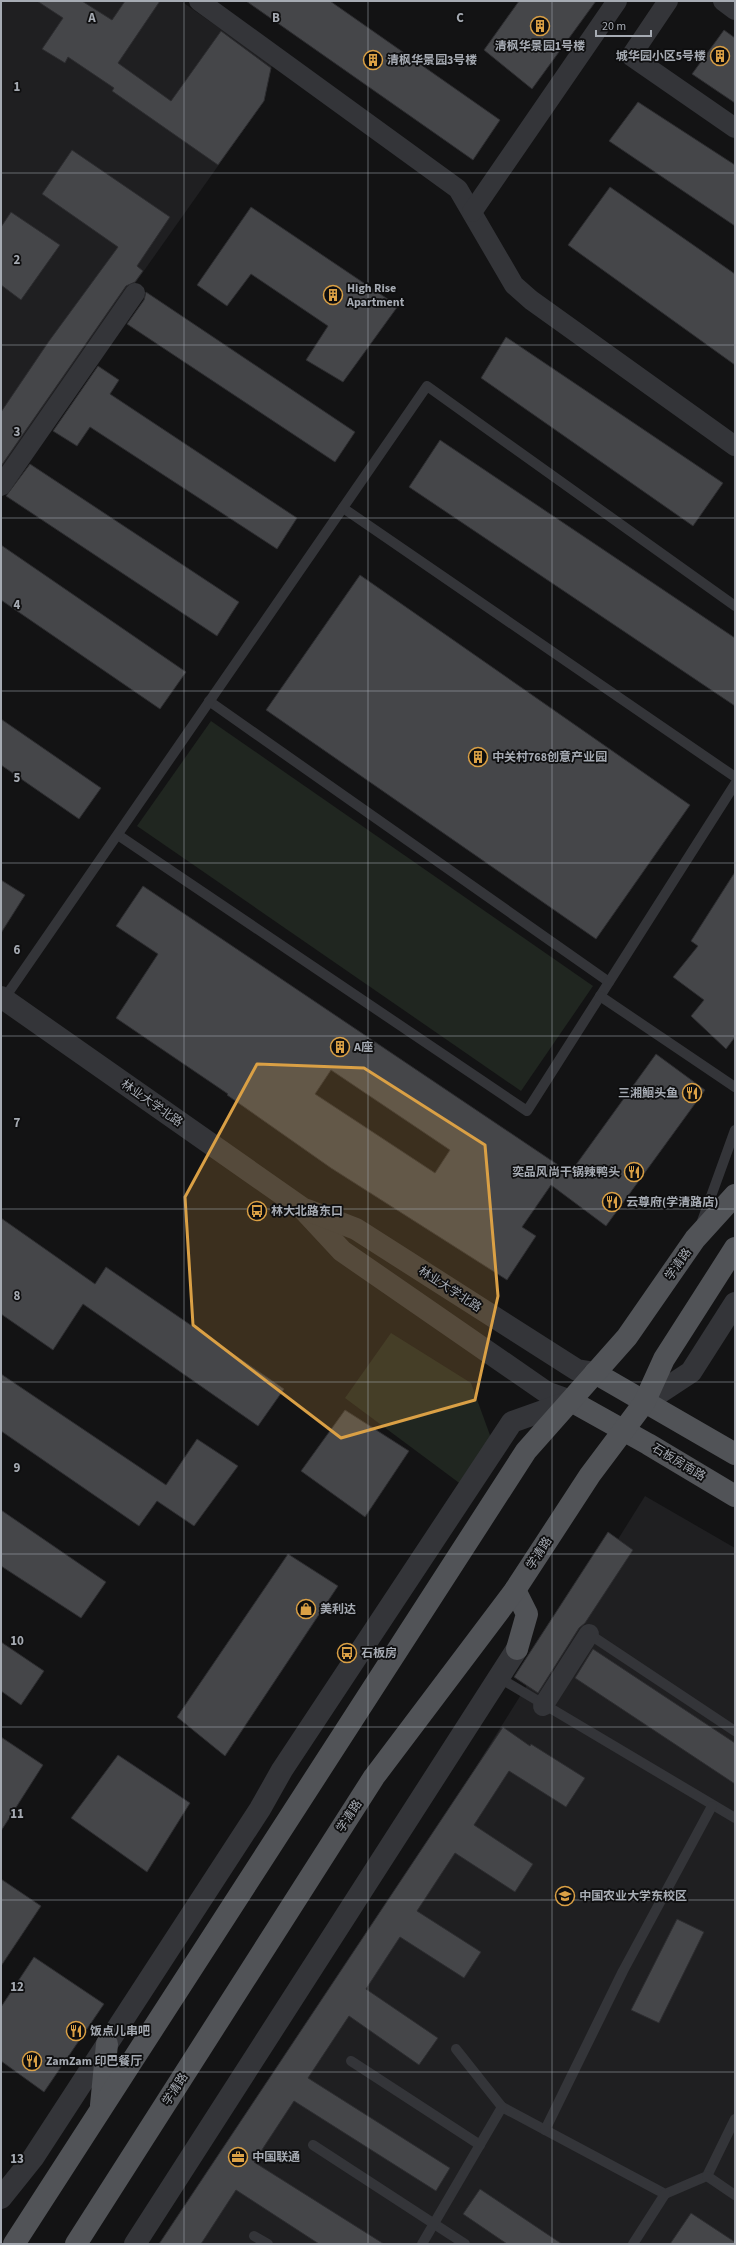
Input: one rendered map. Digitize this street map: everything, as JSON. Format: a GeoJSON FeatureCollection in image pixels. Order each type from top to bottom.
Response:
{"type":"FeatureCollection","features":[{"type":"Feature","properties":{"kind":"main road","name":"学清路"},"geometry":{"type":"LineString","coordinates":[[14,2244],[526,1452],[627,1337],[695,1239],[735,1195]]}},
{"type":"Feature","properties":{"kind":"main road","name":"学清路"},"geometry":{"type":"LineString","coordinates":[[76,2244],[374,1777],[515,1590],[622,1431],[644,1403],[664,1359],[735,1248]]}},
{"type":"Feature","properties":{"kind":"main road"},"geometry":{"type":"LineString","coordinates":[[595,1373],[644,1403],[735,1454]]}},
{"type":"Feature","properties":{"kind":"main road","name":"石板房南路"},"geometry":{"type":"LineString","coordinates":[[571,1401],[622,1431],[648,1444],[735,1496]]}},
{"type":"Feature","properties":{"kind":"main road"},"geometry":{"type":"LineString","coordinates":[[515,1590],[527,1614],[517,1649]]}},
{"type":"Feature","properties":{"kind":"main road"},"geometry":{"type":"LineString","coordinates":[[101,2108],[107,2044]]}},
{"type":"Feature","properties":{"kind":"street"},"geometry":{"type":"LineString","coordinates":[[199,1],[458,188],[514,285],[531,300],[735,446]]}},
{"type":"Feature","properties":{"kind":"street"},"geometry":{"type":"LineString","coordinates":[[472,212],[617,1]]}},
{"type":"Feature","properties":{"kind":"street"},"geometry":{"type":"LineString","coordinates":[[668,1],[631,56],[735,128]]}},
{"type":"Feature","properties":{"kind":"street"},"geometry":{"type":"LineString","coordinates":[[723,1],[735,10]]}},
{"type":"Feature","properties":{"kind":"street"},"geometry":{"type":"LineString","coordinates":[[1,486],[135,293]]}},
{"type":"Feature","properties":{"kind":"street","name":"林业大学北路"},"geometry":{"type":"LineString","coordinates":[[2,998],[302,1208],[342,1251],[546,1392],[571,1401]]}},
{"type":"Feature","properties":{"kind":"street","name":"林业大学北路"},"geometry":{"type":"LineString","coordinates":[[302,1208],[356,1229],[577,1370],[595,1373]]}},
{"type":"Feature","properties":{"kind":"street","name":"学清路"},"geometry":{"type":"LineString","coordinates":[[644,1403],[691,1372],[735,1303]]}},
{"type":"Feature","properties":{"kind":"street","name":"学清路"},"geometry":{"type":"LineString","coordinates":[[1,2198],[33,2158],[256,1816],[282,1770],[512,1422],[571,1401]]}},
{"type":"Feature","properties":{"kind":"street"},"geometry":{"type":"LineString","coordinates":[[543,1706],[589,1634]]}},
{"type":"Feature","properties":{"kind":"street"},"geometry":{"type":"LineString","coordinates":[[135,2244],[517,1649]]}},
{"type":"Feature","properties":{"kind":"lane"},"geometry":{"type":"LineString","coordinates":[[2,998],[118,835],[427,386],[735,606]]}},
{"type":"Feature","properties":{"kind":"lane"},"geometry":{"type":"LineString","coordinates":[[343,508],[735,777]]}},
{"type":"Feature","properties":{"kind":"lane"},"geometry":{"type":"LineString","coordinates":[[210,701],[608,982]]}},
{"type":"Feature","properties":{"kind":"lane"},"geometry":{"type":"LineString","coordinates":[[118,835],[527,1111],[735,784]]}},
{"type":"Feature","properties":{"kind":"lane"},"geometry":{"type":"LineString","coordinates":[[600,996],[735,1087]]}},
{"type":"Feature","properties":{"kind":"lane","name":"学清路"},"geometry":{"type":"LineString","coordinates":[[695,1239],[735,1130]]}},
{"type":"Feature","properties":{"kind":"lane"},"geometry":{"type":"LineString","coordinates":[[589,1634],[735,1731]]}},
{"type":"Feature","properties":{"kind":"lane"},"geometry":{"type":"LineString","coordinates":[[498,1677],[543,1706],[712,1806],[735,1818]]}},
{"type":"Feature","properties":{"kind":"lane"},"geometry":{"type":"LineString","coordinates":[[545,2130],[623,1971],[712,1806]]}},
{"type":"Feature","properties":{"kind":"lane"},"geometry":{"type":"LineString","coordinates":[[456,2048],[502,2107],[665,2194]]}},
{"type":"Feature","properties":{"kind":"lane"},"geometry":{"type":"LineString","coordinates":[[351,2061],[480,2146]]}},
{"type":"Feature","properties":{"kind":"lane"},"geometry":{"type":"LineString","coordinates":[[422,2244],[502,2107]]}},
{"type":"Feature","properties":{"kind":"lane"},"geometry":{"type":"LineString","coordinates":[[633,2244],[665,2194],[707,2176],[735,2119]]}},
{"type":"Feature","properties":{"kind":"lane"},"geometry":{"type":"LineString","coordinates":[[313,2145],[435,2223],[465,2244]]}},
{"type":"Feature","properties":{"kind":"lane"},"geometry":{"type":"LineString","coordinates":[[707,2176],[735,2195]]}},
{"type":"Feature","properties":{"kind":"lane"},"geometry":{"type":"LineString","coordinates":[[254,2236],[268,2244]]}},
{"type":"Feature","properties":{"kind":"highlighted area"},"geometry":{"type":"Polygon","coordinates":[[[257,1064],[364,1068],[485,1145],[498,1296],[475,1400],[341,1438],[193,1325],[185,1197],[257,1064]]]}},
{"type":"Feature","properties":{"kind":"shaded area"},"geometry":{"type":"Polygon","coordinates":[[[1,1],[181,1],[272,65],[264,101],[1,473],[1,1]]]}},
{"type":"Feature","properties":{"kind":"shaded area"},"geometry":{"type":"Polygon","coordinates":[[[211,721],[593,986],[521,1091],[137,826],[211,721]]]}},
{"type":"Feature","properties":{"kind":"shaded area"},"geometry":{"type":"Polygon","coordinates":[[[391,1333],[471,1383],[491,1438],[462,1485],[345,1398],[391,1333]]]}},
{"type":"Feature","properties":{"kind":"shaded area","name":"中国农业大学东校区"},"geometry":{"type":"Polygon","coordinates":[[[645,1496],[735,1548],[735,2244],[178,2244],[645,1496]]]}},
{"type":"Feature","properties":{"kind":"building"},"geometry":{"type":"Polygon","coordinates":[[[37,1],[82,1],[112,20],[125,1],[160,1],[118,63],[171,101],[221,31],[271,68],[264,101],[218,165],[112,91],[114,88],[68,57],[65,63],[42,49],[63,18],[37,1]]]}},
{"type":"Feature","properties":{"kind":"building","name":"清枫华景园3号楼"},"geometry":{"type":"Polygon","coordinates":[[[246,1],[330,1],[500,120],[473,160],[246,1]]]}},
{"type":"Feature","properties":{"kind":"building","name":"清枫华景园1号楼"},"geometry":{"type":"Polygon","coordinates":[[[519,1],[596,1],[532,89],[484,50],[519,1]]]}},
{"type":"Feature","properties":{"kind":"building","name":"城华园小区5号楼"},"geometry":{"type":"Polygon","coordinates":[[[724,30],[735,38],[735,103],[692,74],[724,30]]]}},
{"type":"Feature","properties":{"kind":"building"},"geometry":{"type":"Polygon","coordinates":[[[638,102],[735,165],[735,226],[609,141],[638,102]]]}},
{"type":"Feature","properties":{"kind":"building"},"geometry":{"type":"Polygon","coordinates":[[[72,150],[170,217],[137,266],[143,271],[135,282],[126,286],[1,466],[1,412],[49,341],[118,247],[42,194],[72,150]]]}},
{"type":"Feature","properties":{"kind":"building"},"geometry":{"type":"Polygon","coordinates":[[[610,187],[735,274],[735,365],[568,245],[610,187]]]}},
{"type":"Feature","properties":{"kind":"building","name":"High Rise Apartment"},"geometry":{"type":"Polygon","coordinates":[[[251,207],[398,306],[343,382],[306,360],[328,326],[251,274],[227,306],[197,285],[251,207]]]}},
{"type":"Feature","properties":{"kind":"building"},"geometry":{"type":"Polygon","coordinates":[[[11,212],[60,245],[21,300],[1,285],[1,227],[11,212]]]}},
{"type":"Feature","properties":{"kind":"building"},"geometry":{"type":"Polygon","coordinates":[[[146,292],[355,432],[335,462],[127,324],[144,300],[146,292]]]}},
{"type":"Feature","properties":{"kind":"building"},"geometry":{"type":"Polygon","coordinates":[[[506,337],[723,483],[693,526],[481,378],[506,337]]]}},
{"type":"Feature","properties":{"kind":"building"},"geometry":{"type":"Polygon","coordinates":[[[98,366],[119,380],[110,394],[297,518],[277,549],[90,427],[77,446],[53,431],[98,366]]]}},
{"type":"Feature","properties":{"kind":"building"},"geometry":{"type":"Polygon","coordinates":[[[440,440],[735,638],[735,706],[409,487],[440,440]]]}},
{"type":"Feature","properties":{"kind":"building"},"geometry":{"type":"Polygon","coordinates":[[[30,464],[239,602],[217,636],[6,496],[30,464]]]}},
{"type":"Feature","properties":{"kind":"building"},"geometry":{"type":"Polygon","coordinates":[[[1,545],[186,672],[160,709],[1,600],[1,545]]]}},
{"type":"Feature","properties":{"kind":"building","name":"中关村768创意产业园"},"geometry":{"type":"Polygon","coordinates":[[[360,575],[690,805],[596,939],[266,710],[360,575]]]}},
{"type":"Feature","properties":{"kind":"building"},"geometry":{"type":"Polygon","coordinates":[[[1,719],[101,788],[79,819],[1,765],[1,719]]]}},
{"type":"Feature","properties":{"kind":"building"},"geometry":{"type":"Polygon","coordinates":[[[735,872],[735,1037],[726,1049],[691,1016],[704,1000],[673,977],[698,946],[691,941],[735,872]]]}},
{"type":"Feature","properties":{"kind":"building"},"geometry":{"type":"Polygon","coordinates":[[[1,880],[25,895],[1,933],[1,880]]]}},
{"type":"Feature","properties":{"kind":"building"},"geometry":{"type":"Polygon","coordinates":[[[143,886],[570,1173],[656,1054],[705,1090],[606,1226],[551,1185],[522,1227],[536,1236],[507,1280],[331,1168],[227,1095],[228,1094],[116,1018],[158,954],[116,926],[143,886]],[[331,1070],[315,1094],[435,1173],[450,1150],[331,1070]]]}},
{"type":"Feature","properties":{"kind":"building"},"geometry":{"type":"Polygon","coordinates":[[[1,1218],[95,1284],[106,1267],[284,1389],[258,1426],[83,1304],[53,1350],[1,1314],[1,1218]]]}},
{"type":"Feature","properties":{"kind":"building"},"geometry":{"type":"Polygon","coordinates":[[[1,1374],[166,1485],[197,1439],[238,1466],[194,1526],[157,1501],[139,1526],[1,1431],[1,1374]]]}},
{"type":"Feature","properties":{"kind":"building"},"geometry":{"type":"Polygon","coordinates":[[[345,1410],[409,1451],[365,1517],[301,1471],[345,1410]]]}},
{"type":"Feature","properties":{"kind":"building"},"geometry":{"type":"Polygon","coordinates":[[[1,1510],[106,1582],[81,1618],[1,1566],[1,1510]]]}},
{"type":"Feature","properties":{"kind":"building"},"geometry":{"type":"Polygon","coordinates":[[[608,1532],[633,1550],[585,1623],[579,1628],[538,1693],[514,1677],[608,1532]]]}},
{"type":"Feature","properties":{"kind":"building"},"geometry":{"type":"Polygon","coordinates":[[[288,1554],[338,1586],[225,1756],[177,1717],[288,1554]]]}},
{"type":"Feature","properties":{"kind":"building"},"geometry":{"type":"Polygon","coordinates":[[[1,1642],[44,1671],[21,1705],[1,1691],[1,1642]]]}},
{"type":"Feature","properties":{"kind":"building"},"geometry":{"type":"Polygon","coordinates":[[[593,1649],[735,1743],[735,1784],[575,1678],[593,1649]]]}},
{"type":"Feature","properties":{"kind":"building"},"geometry":{"type":"Polygon","coordinates":[[[503,1727],[530,1746],[531,1744],[585,1778],[566,1807],[509,1771],[474,1825],[533,1864],[515,1892],[455,1853],[417,1911],[481,1952],[464,1978],[400,1937],[366,1989],[438,2038],[419,2065],[349,2016],[308,2078],[450,2168],[436,2191],[294,2101],[254,2162],[384,2244],[319,2244],[236,2190],[201,2244],[159,2244],[503,1727]]]}},
{"type":"Feature","properties":{"kind":"building"},"geometry":{"type":"Polygon","coordinates":[[[1,1737],[43,1765],[1,1831],[1,1737]]]}},
{"type":"Feature","properties":{"kind":"building"},"geometry":{"type":"Polygon","coordinates":[[[118,1755],[190,1803],[147,1872],[71,1818],[118,1755]]]}},
{"type":"Feature","properties":{"kind":"building"},"geometry":{"type":"Polygon","coordinates":[[[1,1879],[41,1906],[1,1966],[1,1879]]]}},
{"type":"Feature","properties":{"kind":"building"},"geometry":{"type":"Polygon","coordinates":[[[677,1919],[704,1932],[659,2023],[631,2010],[677,1919]]]}},
{"type":"Feature","properties":{"kind":"building"},"geometry":{"type":"Polygon","coordinates":[[[34,1957],[104,2004],[44,2092],[1,2061],[1,2007],[34,1957]]]}},
{"type":"Feature","properties":{"kind":"building"},"geometry":{"type":"Polygon","coordinates":[[[480,2189],[562,2244],[507,2244],[463,2214],[480,2189]]]}},
{"type":"Feature","properties":{"kind":"building"},"geometry":{"type":"Polygon","coordinates":[[[691,2213],[735,2242],[735,2244],[670,2244],[691,2213]]]}},
{"type":"Feature","properties":{"kind":"place","name":"清枫华景园1号楼"},"geometry":{"type":"Point","coordinates":[540,26]}},
{"type":"Feature","properties":{"kind":"place","name":"城华园小区5号楼"},"geometry":{"type":"Point","coordinates":[720,56]}},
{"type":"Feature","properties":{"kind":"place","name":"清枫华景园3号楼"},"geometry":{"type":"Point","coordinates":[373,60]}},
{"type":"Feature","properties":{"kind":"place","name":"High Rise Apartment"},"geometry":{"type":"Point","coordinates":[333,295]}},
{"type":"Feature","properties":{"kind":"place","name":"中关村768创意产业园"},"geometry":{"type":"Point","coordinates":[478,757]}},
{"type":"Feature","properties":{"kind":"place","name":"A座"},"geometry":{"type":"Point","coordinates":[340,1047]}},
{"type":"Feature","properties":{"kind":"place","name":"三湘鮰头鱼"},"geometry":{"type":"Point","coordinates":[692,1093]}},
{"type":"Feature","properties":{"kind":"place","name":"奕品风尚干锅辣鸭头"},"geometry":{"type":"Point","coordinates":[634,1172]}},
{"type":"Feature","properties":{"kind":"place","name":"云尊府(学清路店)"},"geometry":{"type":"Point","coordinates":[612,1202]}},
{"type":"Feature","properties":{"kind":"place","name":"林大北路东口"},"geometry":{"type":"Point","coordinates":[257,1211]}},
{"type":"Feature","properties":{"kind":"place","name":"美利达"},"geometry":{"type":"Point","coordinates":[306,1609]}},
{"type":"Feature","properties":{"kind":"place","name":"石板房"},"geometry":{"type":"Point","coordinates":[347,1653]}},
{"type":"Feature","properties":{"kind":"place","name":"中国农业大学东校区"},"geometry":{"type":"Point","coordinates":[565,1896]}},
{"type":"Feature","properties":{"kind":"place","name":"饭点儿串吧"},"geometry":{"type":"Point","coordinates":[76,2031]}},
{"type":"Feature","properties":{"kind":"place","name":"ZamZam 印巴餐厅"},"geometry":{"type":"Point","coordinates":[32,2061]}},
{"type":"Feature","properties":{"kind":"place","name":"中国联通"},"geometry":{"type":"Point","coordinates":[238,2157]}}]}
